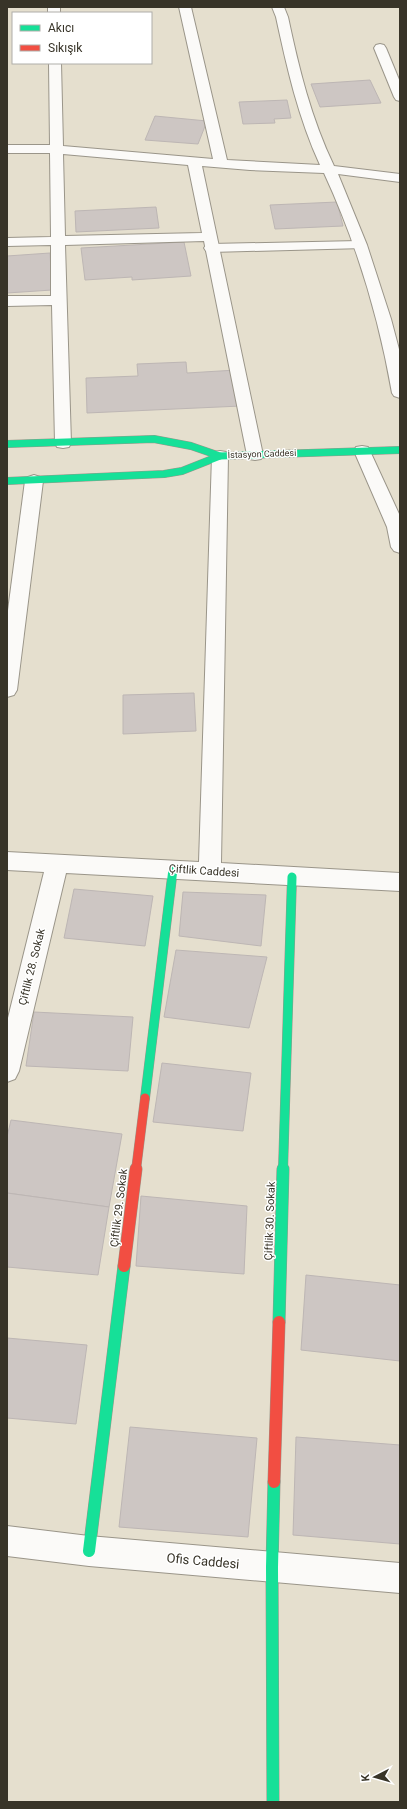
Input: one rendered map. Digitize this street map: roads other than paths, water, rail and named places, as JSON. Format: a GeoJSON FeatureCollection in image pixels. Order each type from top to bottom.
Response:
{"type":"FeatureCollection","features":[{"type":"Feature","properties":{"kind":"street"},"geometry":{"type":"LineString","coordinates":[[185,7],[221,164]]}},
{"type":"Feature","properties":{"kind":"street"},"geometry":{"type":"LineString","coordinates":[[278,7],[282,17],[295,81],[311,129],[342,197],[384,320],[400,393]]}},
{"type":"Feature","properties":{"kind":"street"},"geometry":{"type":"LineString","coordinates":[[380,48],[398,89]]}},
{"type":"Feature","properties":{"kind":"street"},"geometry":{"type":"LineString","coordinates":[[54,64],[63,443]]}},
{"type":"Feature","properties":{"kind":"street"},"geometry":{"type":"LineString","coordinates":[[7,149],[56,149],[221,164],[328,169],[400,178]]}},
{"type":"Feature","properties":{"kind":"street"},"geometry":{"type":"LineString","coordinates":[[194,161],[255,455]]}},
{"type":"Feature","properties":{"kind":"street"},"geometry":{"type":"LineString","coordinates":[[7,242],[210,242],[359,245]]}},
{"type":"Feature","properties":{"kind":"street"},"geometry":{"type":"LineString","coordinates":[[7,301],[59,300]]}},
{"type":"Feature","properties":{"kind":"street","name":"İstasyon Caddesi"},"geometry":{"type":"LineString","coordinates":[[7,444],[154,439],[185,444],[220,456],[400,450]]}},
{"type":"Feature","properties":{"kind":"street"},"geometry":{"type":"LineString","coordinates":[[362,451],[396,527],[400,547]]}},
{"type":"Feature","properties":{"kind":"street"},"geometry":{"type":"LineString","coordinates":[[7,481],[34,481],[164,474],[182,471],[220,456],[210,871]]}},
{"type":"Feature","properties":{"kind":"street"},"geometry":{"type":"LineString","coordinates":[[7,690],[34,481]]}},
{"type":"Feature","properties":{"kind":"street","name":"Çiftlik Caddesi"},"geometry":{"type":"LineString","coordinates":[[7,861],[400,882]]}},
{"type":"Feature","properties":{"kind":"street","name":"Çiftlik 28. Sokak"},"geometry":{"type":"LineString","coordinates":[[7,1071],[57,863]]}},
{"type":"Feature","properties":{"kind":"street","name":"Çiftlik 29. Sokak"},"geometry":{"type":"LineString","coordinates":[[89,1551],[173,869]]}},
{"type":"Feature","properties":{"kind":"street","name":"Çiftlik 30. Sokak"},"geometry":{"type":"LineString","coordinates":[[273,1802],[272,1567],[292,877]]}},
{"type":"Feature","properties":{"kind":"street","name":"Ofis Caddesi"},"geometry":{"type":"LineString","coordinates":[[7,1541],[89,1551],[400,1578]]}}]}
